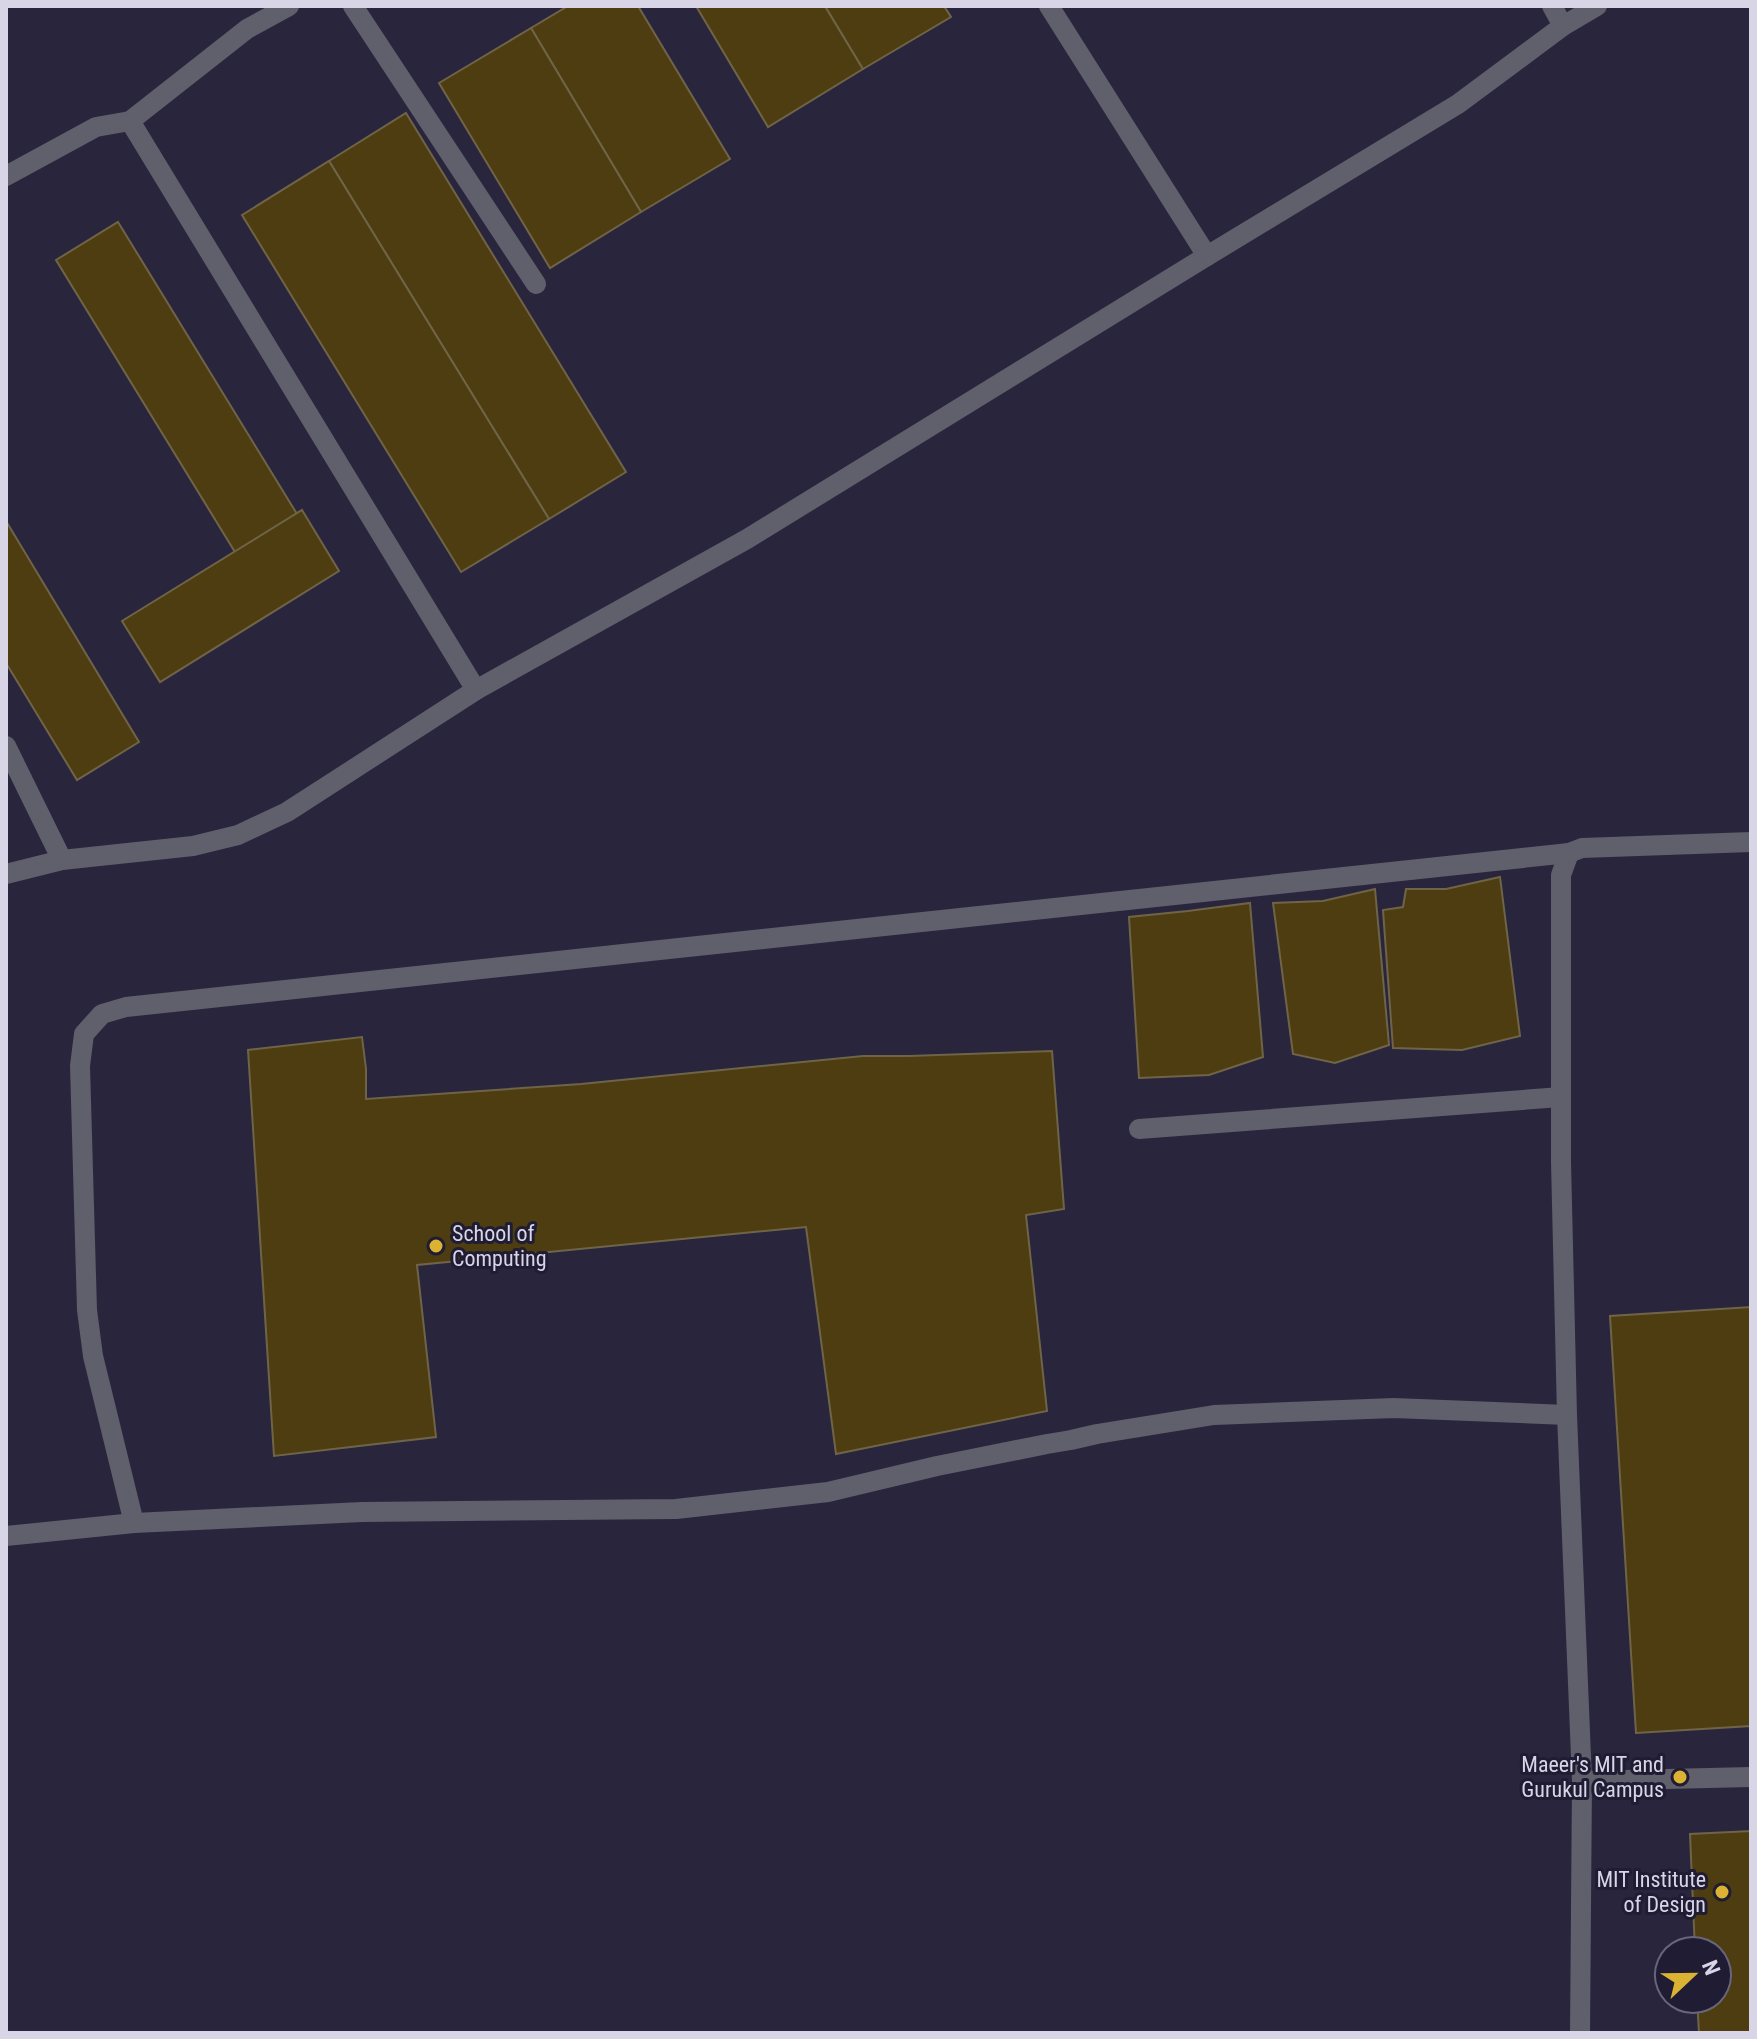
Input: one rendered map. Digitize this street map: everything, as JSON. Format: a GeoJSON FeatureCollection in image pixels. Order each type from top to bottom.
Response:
{"type":"FeatureCollection","features":[{"type":"Feature","properties":{"kind":"lane"},"geometry":{"type":"LineString","coordinates":[[6,176],[96,127],[130,121],[247,29],[289,6]]}},
{"type":"Feature","properties":{"kind":"lane"},"geometry":{"type":"LineString","coordinates":[[353,6],[536,284]]}},
{"type":"Feature","properties":{"kind":"lane"},"geometry":{"type":"LineString","coordinates":[[1049,6],[1207,256]]}},
{"type":"Feature","properties":{"kind":"lane"},"geometry":{"type":"LineString","coordinates":[[1552,6],[1563,26]]}},
{"type":"Feature","properties":{"kind":"lane"},"geometry":{"type":"LineString","coordinates":[[6,874],[62,860],[193,846],[238,835],[287,812],[476,690],[747,539],[1458,104],[1563,26],[1597,6]]}},
{"type":"Feature","properties":{"kind":"lane"},"geometry":{"type":"LineString","coordinates":[[130,121],[476,690]]}},
{"type":"Feature","properties":{"kind":"lane"},"geometry":{"type":"LineString","coordinates":[[6,746],[62,860]]}},
{"type":"Feature","properties":{"kind":"lane"},"geometry":{"type":"LineString","coordinates":[[134,1523],[93,1356],[87,1310],[80,1066],[84,1034],[102,1014],[142,1005],[1569,853],[1582,848],[1751,842]]}},
{"type":"Feature","properties":{"kind":"lane"},"geometry":{"type":"LineString","coordinates":[[1569,853],[1561,875],[1561,1178],[1582,1781],[1580,2033]]}},
{"type":"Feature","properties":{"kind":"lane"},"geometry":{"type":"LineString","coordinates":[[1139,1129],[1561,1097]]}},
{"type":"Feature","properties":{"kind":"lane"},"geometry":{"type":"LineString","coordinates":[[6,1536],[134,1523],[362,1512],[676,1509],[828,1492],[937,1466],[1097,1434],[1214,1415],[1394,1408],[1567,1415]]}},
{"type":"Feature","properties":{"kind":"lane"},"geometry":{"type":"LineString","coordinates":[[1582,1781],[1751,1777]]}},
{"type":"Feature","properties":{"kind":"building"},"geometry":{"type":"Polygon","coordinates":[[[568,6],[638,6],[730,159],[641,212],[531,28],[568,6]]]}},
{"type":"Feature","properties":{"kind":"building"},"geometry":{"type":"Polygon","coordinates":[[[696,6],[825,6],[863,69],[768,127],[696,6]]]}},
{"type":"Feature","properties":{"kind":"building"},"geometry":{"type":"Polygon","coordinates":[[[825,6],[944,6],[951,17],[863,69],[825,6]]]}},
{"type":"Feature","properties":{"kind":"building"},"geometry":{"type":"Polygon","coordinates":[[[531,28],[641,212],[550,268],[439,83],[531,28]]]}},
{"type":"Feature","properties":{"kind":"building"},"geometry":{"type":"Polygon","coordinates":[[[406,113],[626,472],[549,519],[329,161],[406,113]]]}},
{"type":"Feature","properties":{"kind":"building"},"geometry":{"type":"Polygon","coordinates":[[[329,161],[549,519],[461,572],[242,215],[329,161]]]}},
{"type":"Feature","properties":{"kind":"building"},"geometry":{"type":"Polygon","coordinates":[[[118,222],[297,514],[235,552],[56,260],[118,222]]]}},
{"type":"Feature","properties":{"kind":"building"},"geometry":{"type":"Polygon","coordinates":[[[302,510],[339,571],[160,682],[122,621],[302,510]]]}},
{"type":"Feature","properties":{"kind":"building"},"geometry":{"type":"Polygon","coordinates":[[[6,521],[139,742],[77,780],[6,663],[6,521]]]}},
{"type":"Feature","properties":{"kind":"building"},"geometry":{"type":"Polygon","coordinates":[[[1500,877],[1520,1036],[1462,1050],[1393,1048],[1383,910],[1403,907],[1406,889],[1446,889],[1500,877]]]}},
{"type":"Feature","properties":{"kind":"building"},"geometry":{"type":"Polygon","coordinates":[[[1375,889],[1389,1045],[1335,1063],[1293,1054],[1273,903],[1323,901],[1375,889]]]}},
{"type":"Feature","properties":{"kind":"building"},"geometry":{"type":"Polygon","coordinates":[[[1250,903],[1263,1057],[1209,1075],[1139,1078],[1129,917],[1250,903]]]}},
{"type":"Feature","properties":{"kind":"building","name":"School of Computing"},"geometry":{"type":"Polygon","coordinates":[[[362,1037],[366,1099],[581,1084],[863,1056],[1052,1051],[1064,1209],[1026,1215],[1047,1411],[836,1454],[806,1227],[417,1265],[436,1437],[274,1456],[248,1050],[362,1037]]]}},
{"type":"Feature","properties":{"kind":"building"},"geometry":{"type":"Polygon","coordinates":[[[1751,1307],[1751,1726],[1636,1733],[1610,1316],[1751,1307]]]}},
{"type":"Feature","properties":{"kind":"building","name":"MIT Institute of Design"},"geometry":{"type":"Polygon","coordinates":[[[1751,1831],[1751,2033],[1699,2033],[1698,2015],[1733,2015],[1733,1935],[1694,1935],[1690,1834],[1751,1831]]]}},
{"type":"Feature","properties":{"kind":"place","name":"School of Computing"},"geometry":{"type":"Point","coordinates":[436,1246]}},
{"type":"Feature","properties":{"kind":"place","name":"Maeer's MIT and Gurukul Campus"},"geometry":{"type":"Point","coordinates":[1680,1777]}},
{"type":"Feature","properties":{"kind":"place","name":"MIT Institute of Design"},"geometry":{"type":"Point","coordinates":[1722,1892]}}]}
